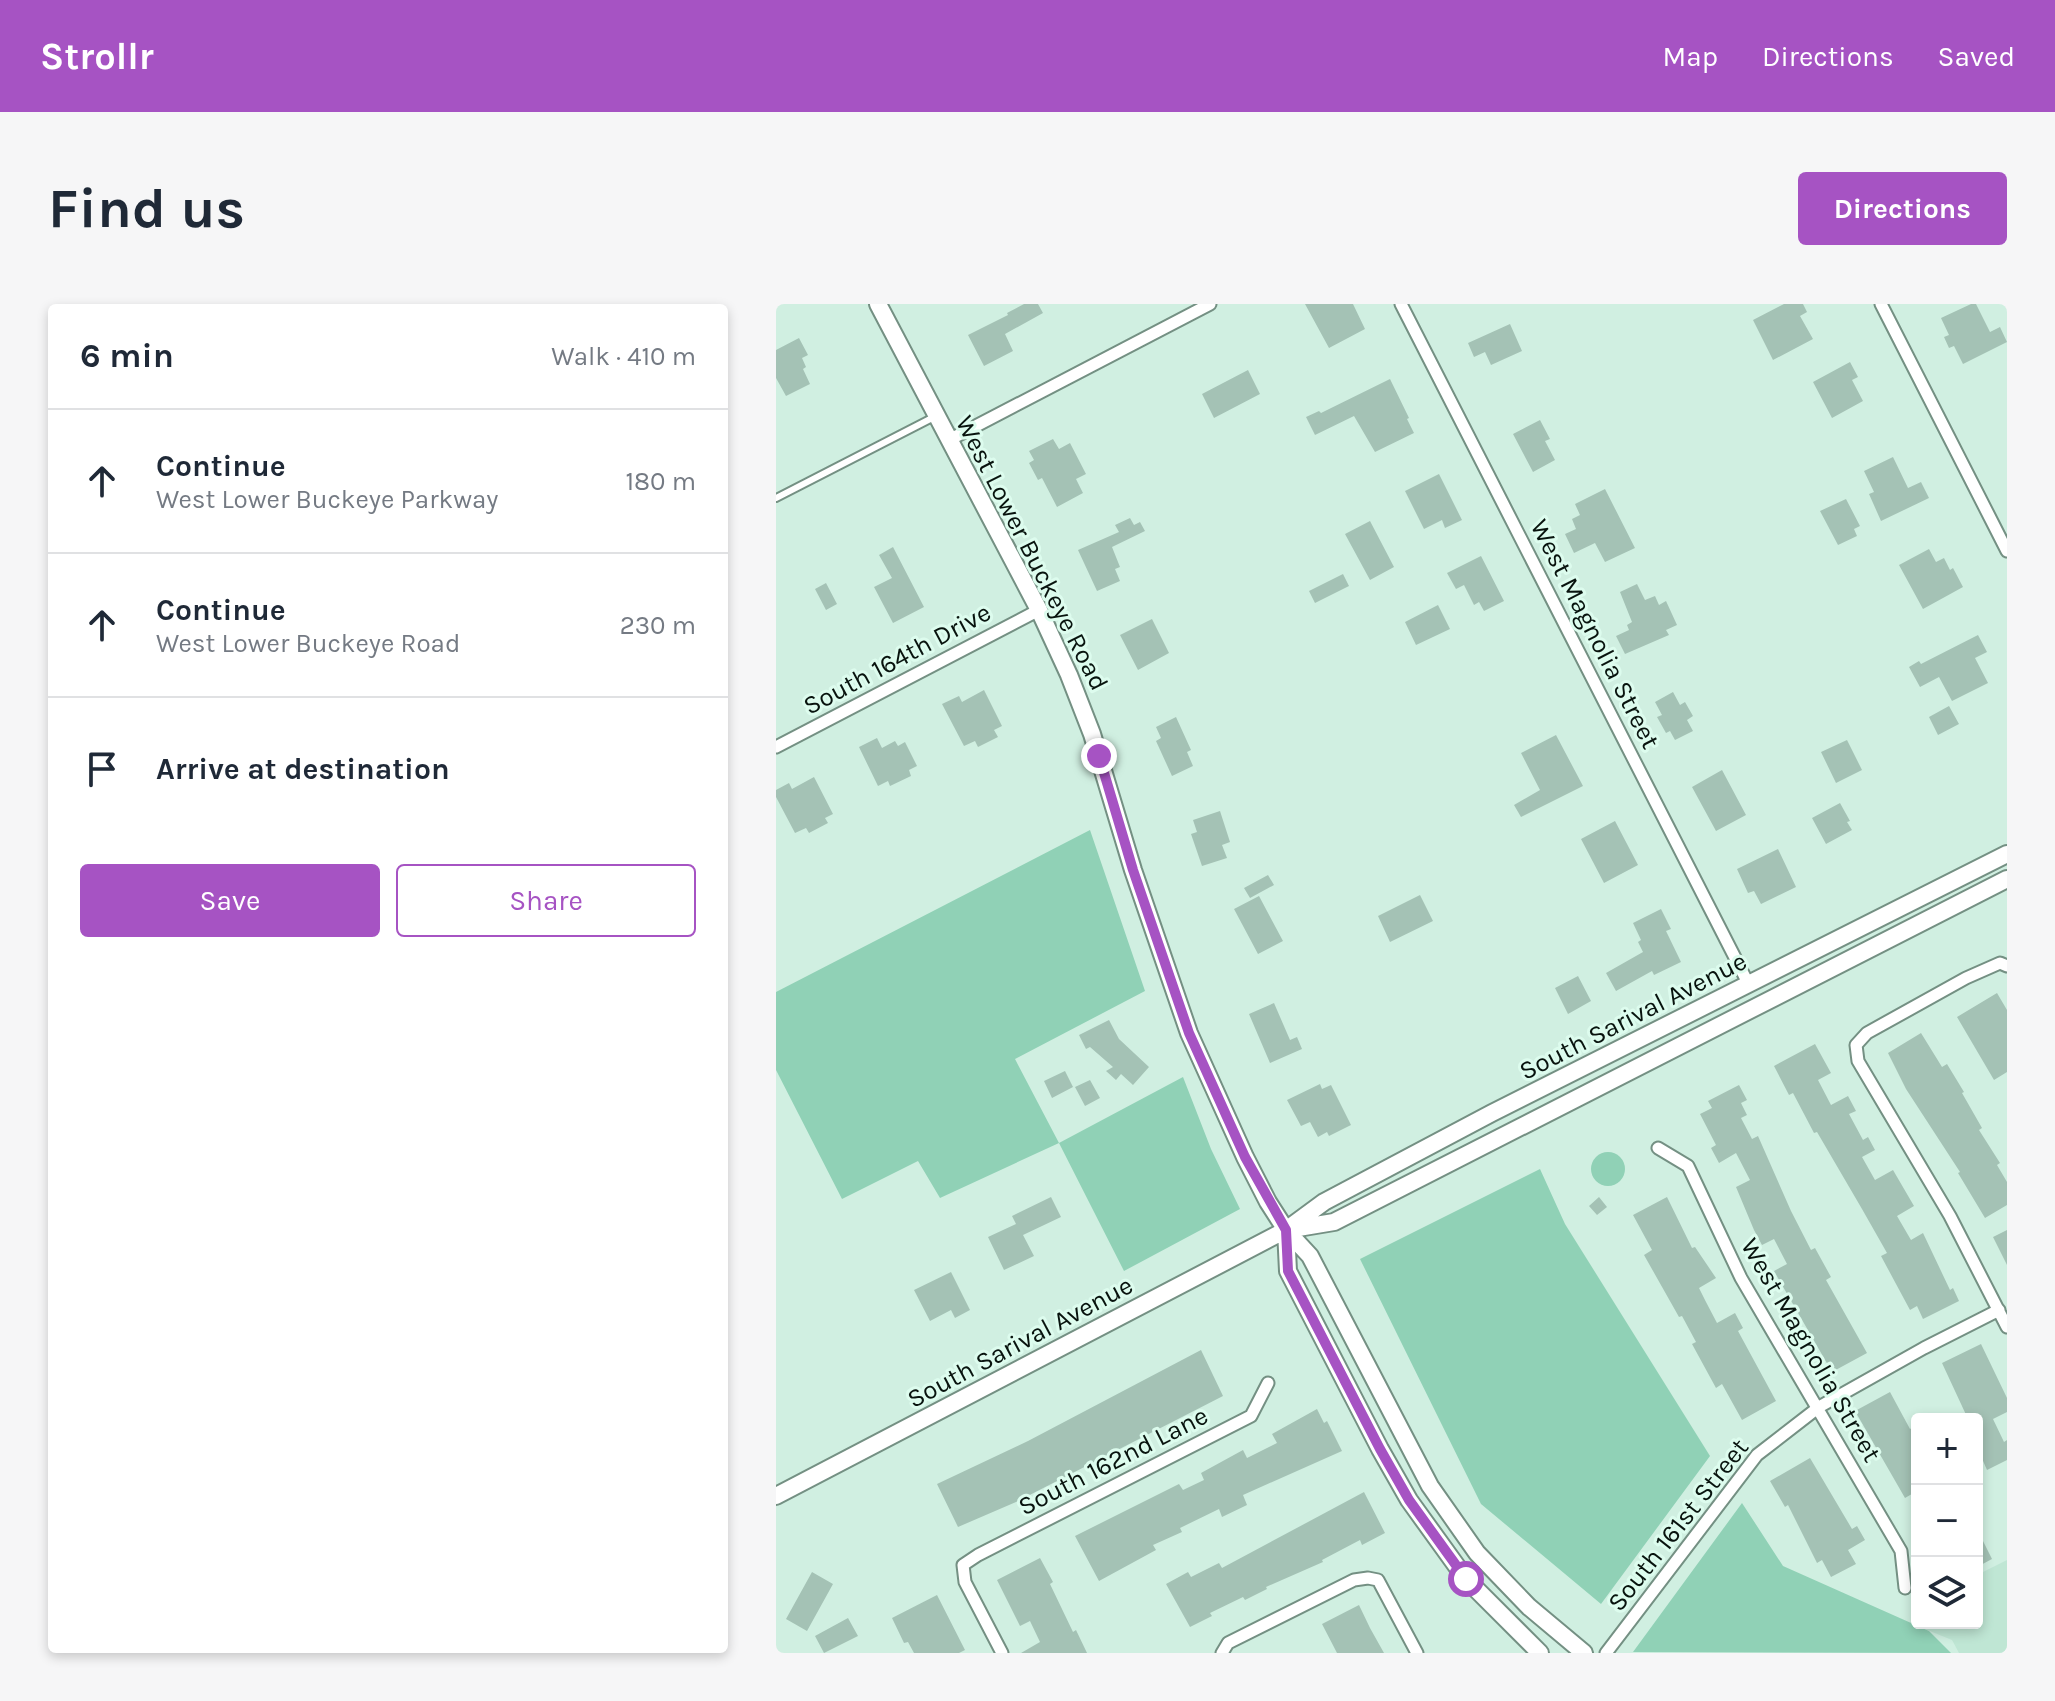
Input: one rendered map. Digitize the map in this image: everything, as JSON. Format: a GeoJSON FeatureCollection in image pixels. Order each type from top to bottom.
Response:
{"type":"FeatureCollection","features":[{"type":"Feature","properties":{"kind":"main road","name":"West Lower Buckeye Road"},"geometry":{"type":"LineString","coordinates":[[878,304],[1039,610],[1092,734],[1133,870],[1189,1033],[1245,1157],[1286,1230]]}},
{"type":"Feature","properties":{"kind":"main road","name":"South Sarival Avenue"},"geometry":{"type":"LineString","coordinates":[[776,1496],[1286,1230],[1324,1202],[1492,1113],[2007,854]]}},
{"type":"Feature","properties":{"kind":"main road","name":"South Sarival Avenue"},"geometry":{"type":"LineString","coordinates":[[1286,1230],[1334,1222],[2007,879]]}},
{"type":"Feature","properties":{"kind":"main road"},"geometry":{"type":"LineString","coordinates":[[1749,985],[1758,1005]]}},
{"type":"Feature","properties":{"kind":"main road"},"geometry":{"type":"LineString","coordinates":[[1286,1230],[1288,1271],[1409,1500],[1466,1579],[1540,1653]]}},
{"type":"Feature","properties":{"kind":"main road"},"geometry":{"type":"LineString","coordinates":[[1286,1230],[1310,1256],[1430,1486],[1477,1553],[1529,1607],[1584,1653]]}},
{"type":"Feature","properties":{"kind":"street"},"geometry":{"type":"LineString","coordinates":[[949,440],[1210,304]]}},
{"type":"Feature","properties":{"kind":"street","name":"West Magnolia Street"},"geometry":{"type":"LineString","coordinates":[[1401,304],[1749,985]]}},
{"type":"Feature","properties":{"kind":"street"},"geometry":{"type":"LineString","coordinates":[[1881,304],[2007,551]]}},
{"type":"Feature","properties":{"kind":"street","name":"South 164th Drive"},"geometry":{"type":"LineString","coordinates":[[776,747],[1039,610]]}},
{"type":"Feature","properties":{"kind":"street"},"geometry":{"type":"LineString","coordinates":[[2004,964],[1966,978],[1867,1033],[1856,1045],[1858,1061],[1950,1216],[2007,1327]]}},
{"type":"Feature","properties":{"kind":"street","name":"West Magnolia Street"},"geometry":{"type":"LineString","coordinates":[[1658,1148],[1688,1166],[1741,1278],[1901,1551],[1905,1588]]}},
{"type":"Feature","properties":{"kind":"street","name":"South 161st Street"},"geometry":{"type":"LineString","coordinates":[[1606,1653],[1757,1455],[1819,1407],[1999,1310]]}},
{"type":"Feature","properties":{"kind":"street","name":"South 162nd Lane"},"geometry":{"type":"LineString","coordinates":[[1002,1653],[965,1582],[963,1565],[1251,1416],[1268,1383]]}},
{"type":"Feature","properties":{"kind":"street"},"geometry":{"type":"LineString","coordinates":[[1222,1653],[1228,1643],[1354,1580],[1368,1578],[1378,1580],[1417,1653]]}},
{"type":"Feature","properties":{"kind":"lane"},"geometry":{"type":"LineString","coordinates":[[776,498],[936,416]]}},
{"type":"Feature","properties":{"kind":"shaded area"},"geometry":{"type":"Polygon","coordinates":[[[1090,830],[1145,991],[1015,1059],[1059,1143],[940,1198],[918,1161],[842,1199],[776,1070],[776,992],[1090,830]]]}},
{"type":"Feature","properties":{"kind":"shaded area"},"geometry":{"type":"Polygon","coordinates":[[[1183,1077],[1211,1149],[1240,1209],[1124,1271],[1059,1143],[1183,1077]]]}},
{"type":"Feature","properties":{"kind":"shaded area"},"geometry":{"type":"Polygon","coordinates":[[[1608,1152],[1620,1157],[1625,1169],[1620,1181],[1608,1186],[1596,1181],[1591,1169],[1596,1157],[1608,1152]]]}},
{"type":"Feature","properties":{"kind":"shaded area"},"geometry":{"type":"Polygon","coordinates":[[[1540,1169],[1565,1224],[1710,1456],[1601,1604],[1481,1504],[1360,1259],[1540,1169]]]}},
{"type":"Feature","properties":{"kind":"shaded area"},"geometry":{"type":"Polygon","coordinates":[[[1742,1503],[1783,1566],[1911,1623],[1911,1629],[1929,1631],[1951,1653],[1633,1652],[1742,1503]]]}},
{"type":"Feature","properties":{"kind":"shaded area"},"geometry":{"type":"Polygon","coordinates":[[[2007,1560],[2007,1653],[1959,1653],[1952,1640],[1925,1629],[1983,1629],[1983,1572],[2007,1560]]]}},
{"type":"Feature","properties":{"kind":"building"},"geometry":{"type":"Polygon","coordinates":[[[1024,304],[1038,304],[1043,313],[1005,334],[1013,351],[984,366],[968,335],[1024,304]]]}},
{"type":"Feature","properties":{"kind":"building"},"geometry":{"type":"Polygon","coordinates":[[[1305,304],[1353,304],[1365,329],[1329,348],[1305,304]]]}},
{"type":"Feature","properties":{"kind":"building"},"geometry":{"type":"Polygon","coordinates":[[[1784,304],[1803,304],[1807,312],[1800,316],[1813,339],[1773,360],[1753,320],[1784,304]]]}},
{"type":"Feature","properties":{"kind":"building"},"geometry":{"type":"Polygon","coordinates":[[[1976,304],[1990,332],[2000,327],[2007,342],[1963,364],[1954,346],[1949,348],[1944,337],[1949,335],[1941,318],[1976,304]]]}},
{"type":"Feature","properties":{"kind":"building"},"geometry":{"type":"Polygon","coordinates":[[[1510,324],[1522,351],[1491,365],[1485,352],[1474,357],[1468,343],[1510,324]]]}},
{"type":"Feature","properties":{"kind":"building"},"geometry":{"type":"Polygon","coordinates":[[[799,338],[808,355],[802,358],[810,384],[786,396],[776,378],[776,350],[799,338]]]}},
{"type":"Feature","properties":{"kind":"building"},"geometry":{"type":"Polygon","coordinates":[[[1850,362],[1858,377],[1852,380],[1863,401],[1832,418],[1813,382],[1850,362]]]}},
{"type":"Feature","properties":{"kind":"building"},"geometry":{"type":"Polygon","coordinates":[[[1248,370],[1260,394],[1214,418],[1202,394],[1248,370]]]}},
{"type":"Feature","properties":{"kind":"building"},"geometry":{"type":"Polygon","coordinates":[[[1390,379],[1414,433],[1375,452],[1354,416],[1315,435],[1306,417],[1319,411],[1321,413],[1390,379]]]}},
{"type":"Feature","properties":{"kind":"building"},"geometry":{"type":"Polygon","coordinates":[[[1540,420],[1550,439],[1545,441],[1555,460],[1533,472],[1513,434],[1540,420]]]}},
{"type":"Feature","properties":{"kind":"building"},"geometry":{"type":"Polygon","coordinates":[[[1053,439],[1059,449],[1070,443],[1086,474],[1076,479],[1083,493],[1057,507],[1042,478],[1038,480],[1029,463],[1034,460],[1029,451],[1053,439]]]}},
{"type":"Feature","properties":{"kind":"building"},"geometry":{"type":"Polygon","coordinates":[[[1893,457],[1908,488],[1921,482],[1929,498],[1881,521],[1869,494],[1874,492],[1864,471],[1893,457]]]}},
{"type":"Feature","properties":{"kind":"building"},"geometry":{"type":"Polygon","coordinates":[[[1439,474],[1462,520],[1445,528],[1442,520],[1424,529],[1405,491],[1439,474]]]}},
{"type":"Feature","properties":{"kind":"building"},"geometry":{"type":"Polygon","coordinates":[[[1605,489],[1635,548],[1605,562],[1595,543],[1574,553],[1565,534],[1576,529],[1572,519],[1580,515],[1575,504],[1605,489]]]}},
{"type":"Feature","properties":{"kind":"building"},"geometry":{"type":"Polygon","coordinates":[[[1846,499],[1860,526],[1854,529],[1857,536],[1838,545],[1820,511],[1846,499]]]}},
{"type":"Feature","properties":{"kind":"building"},"geometry":{"type":"Polygon","coordinates":[[[1130,518],[1134,525],[1140,522],[1145,531],[1112,547],[1120,567],[1115,569],[1120,581],[1097,591],[1078,550],[1119,532],[1115,525],[1130,518]]]}},
{"type":"Feature","properties":{"kind":"building"},"geometry":{"type":"Polygon","coordinates":[[[1370,521],[1394,567],[1370,580],[1345,534],[1370,521]]]}},
{"type":"Feature","properties":{"kind":"building"},"geometry":{"type":"Polygon","coordinates":[[[893,547],[924,607],[893,623],[874,587],[892,578],[879,555],[893,547]]]}},
{"type":"Feature","properties":{"kind":"building"},"geometry":{"type":"Polygon","coordinates":[[[1929,549],[1936,562],[1944,558],[1950,570],[1953,568],[1963,587],[1923,609],[1899,565],[1929,549]]]}},
{"type":"Feature","properties":{"kind":"building"},"geometry":{"type":"Polygon","coordinates":[[[1481,556],[1504,601],[1484,611],[1479,602],[1474,605],[1464,585],[1456,589],[1447,573],[1481,556]]]}},
{"type":"Feature","properties":{"kind":"building"},"geometry":{"type":"Polygon","coordinates":[[[1343,574],[1349,586],[1315,603],[1309,591],[1343,574]]]}},
{"type":"Feature","properties":{"kind":"building"},"geometry":{"type":"Polygon","coordinates":[[[826,583],[837,604],[826,610],[815,589],[826,583]]]}},
{"type":"Feature","properties":{"kind":"building"},"geometry":{"type":"Polygon","coordinates":[[[1637,584],[1645,600],[1655,596],[1659,605],[1666,601],[1677,625],[1666,630],[1669,635],[1625,654],[1616,636],[1629,630],[1627,625],[1632,622],[1620,592],[1637,584]]]}},
{"type":"Feature","properties":{"kind":"building"},"geometry":{"type":"Polygon","coordinates":[[[1438,605],[1450,629],[1416,645],[1405,622],[1438,605]]]}},
{"type":"Feature","properties":{"kind":"building"},"geometry":{"type":"Polygon","coordinates":[[[1152,619],[1169,653],[1138,670],[1120,635],[1152,619]]]}},
{"type":"Feature","properties":{"kind":"building"},"geometry":{"type":"Polygon","coordinates":[[[1978,635],[1987,652],[1975,658],[1988,683],[1952,701],[1939,677],[1920,687],[1909,667],[1978,635]]]}},
{"type":"Feature","properties":{"kind":"building"},"geometry":{"type":"Polygon","coordinates":[[[984,690],[1002,726],[994,730],[998,737],[978,747],[975,741],[964,746],[942,704],[959,696],[962,702],[984,690]]]}},
{"type":"Feature","properties":{"kind":"building"},"geometry":{"type":"Polygon","coordinates":[[[1673,692],[1680,705],[1685,702],[1693,716],[1687,720],[1693,731],[1675,740],[1670,731],[1666,733],[1657,717],[1662,715],[1655,702],[1673,692]]]}},
{"type":"Feature","properties":{"kind":"building"},"geometry":{"type":"Polygon","coordinates":[[[1949,706],[1959,724],[1938,735],[1929,717],[1949,706]]]}},
{"type":"Feature","properties":{"kind":"building"},"geometry":{"type":"Polygon","coordinates":[[[1176,717],[1191,750],[1187,752],[1193,766],[1172,776],[1156,741],[1161,738],[1156,727],[1176,717]]]}},
{"type":"Feature","properties":{"kind":"building"},"geometry":{"type":"Polygon","coordinates":[[[1556,735],[1583,786],[1521,817],[1514,805],[1540,790],[1521,753],[1556,735]]]}},
{"type":"Feature","properties":{"kind":"building"},"geometry":{"type":"Polygon","coordinates":[[[877,738],[882,748],[895,741],[898,746],[905,742],[917,766],[909,770],[911,776],[890,786],[888,781],[878,786],[859,747],[877,738]]]}},
{"type":"Feature","properties":{"kind":"building"},"geometry":{"type":"Polygon","coordinates":[[[1847,740],[1862,770],[1836,783],[1821,752],[1847,740]]]}},
{"type":"Feature","properties":{"kind":"building"},"geometry":{"type":"Polygon","coordinates":[[[1722,770],[1746,815],[1716,831],[1692,787],[1722,770]]]}},
{"type":"Feature","properties":{"kind":"building"},"geometry":{"type":"Polygon","coordinates":[[[814,777],[833,814],[825,818],[828,823],[809,833],[806,828],[795,833],[776,797],[776,790],[789,783],[792,789],[814,777]]]}},
{"type":"Feature","properties":{"kind":"building"},"geometry":{"type":"Polygon","coordinates":[[[1840,803],[1852,830],[1826,844],[1812,818],[1840,803]]]}},
{"type":"Feature","properties":{"kind":"building"},"geometry":{"type":"Polygon","coordinates":[[[1220,811],[1230,842],[1222,845],[1227,858],[1202,866],[1191,834],[1197,832],[1193,820],[1220,811]]]}},
{"type":"Feature","properties":{"kind":"building"},"geometry":{"type":"Polygon","coordinates":[[[1615,821],[1638,865],[1604,883],[1581,839],[1615,821]]]}},
{"type":"Feature","properties":{"kind":"building"},"geometry":{"type":"Polygon","coordinates":[[[1778,849],[1796,887],[1761,904],[1754,891],[1748,893],[1737,869],[1778,849]]]}},
{"type":"Feature","properties":{"kind":"building"},"geometry":{"type":"Polygon","coordinates":[[[1268,875],[1274,885],[1250,898],[1244,888],[1268,875]]]}},
{"type":"Feature","properties":{"kind":"building"},"geometry":{"type":"Polygon","coordinates":[[[1420,895],[1433,921],[1390,942],[1378,916],[1420,895]]]}},
{"type":"Feature","properties":{"kind":"building"},"geometry":{"type":"Polygon","coordinates":[[[1259,896],[1283,941],[1258,954],[1234,909],[1259,896]]]}},
{"type":"Feature","properties":{"kind":"building"},"geometry":{"type":"Polygon","coordinates":[[[1661,909],[1671,929],[1666,931],[1681,962],[1654,975],[1652,971],[1616,991],[1606,973],[1643,952],[1633,923],[1661,909]]]}},
{"type":"Feature","properties":{"kind":"building"},"geometry":{"type":"Polygon","coordinates":[[[1578,976],[1591,1001],[1568,1014],[1555,988],[1578,976]]]}},
{"type":"Feature","properties":{"kind":"building"},"geometry":{"type":"Polygon","coordinates":[[[1997,993],[2007,1010],[2007,1072],[1994,1080],[1957,1017],[1997,993]]]}},
{"type":"Feature","properties":{"kind":"building"},"geometry":{"type":"Polygon","coordinates":[[[1274,1003],[1290,1040],[1297,1037],[1302,1049],[1270,1063],[1249,1014],[1274,1003]]]}},
{"type":"Feature","properties":{"kind":"building"},"geometry":{"type":"Polygon","coordinates":[[[1109,1020],[1119,1039],[1149,1067],[1133,1085],[1121,1074],[1116,1080],[1106,1071],[1113,1067],[1090,1047],[1086,1049],[1079,1035],[1109,1020]]]}},
{"type":"Feature","properties":{"kind":"building"},"geometry":{"type":"Polygon","coordinates":[[[1921,1033],[1942,1067],[1947,1064],[1964,1092],[1982,1128],[1979,1130],[2000,1163],[1997,1165],[2007,1182],[2007,1205],[1985,1218],[1960,1172],[1906,1089],[1888,1053],[1921,1033]]]}},
{"type":"Feature","properties":{"kind":"building"},"geometry":{"type":"Polygon","coordinates":[[[1815,1044],[1831,1073],[1818,1080],[1831,1105],[1848,1096],[1856,1111],[1849,1114],[1863,1140],[1868,1137],[1875,1150],[1862,1157],[1875,1180],[1893,1170],[1914,1206],[1897,1216],[1911,1240],[1923,1233],[1950,1290],[1953,1288],[1959,1301],[1923,1319],[1917,1306],[1910,1310],[1881,1256],[1887,1253],[1817,1132],[1814,1133],[1793,1093],[1789,1095],[1774,1066],[1815,1044]]]}},
{"type":"Feature","properties":{"kind":"building"},"geometry":{"type":"Polygon","coordinates":[[[1065,1071],[1073,1087],[1052,1098],[1044,1081],[1065,1071]]]}},
{"type":"Feature","properties":{"kind":"building"},"geometry":{"type":"Polygon","coordinates":[[[1090,1080],[1100,1098],[1085,1106],[1075,1087],[1090,1080]]]}},
{"type":"Feature","properties":{"kind":"building"},"geometry":{"type":"Polygon","coordinates":[[[1320,1084],[1322,1089],[1331,1085],[1351,1125],[1329,1136],[1327,1132],[1318,1137],[1310,1122],[1301,1126],[1287,1100],[1320,1084]]]}},
{"type":"Feature","properties":{"kind":"building"},"geometry":{"type":"Polygon","coordinates":[[[1739,1085],[1747,1100],[1741,1103],[1747,1115],[1741,1118],[1752,1139],[1758,1136],[1791,1211],[1811,1250],[1815,1248],[1831,1277],[1826,1280],[1867,1353],[1832,1372],[1774,1271],[1787,1264],[1774,1239],[1762,1245],[1754,1230],[1736,1187],[1750,1180],[1736,1153],[1719,1163],[1711,1148],[1716,1145],[1700,1114],[1712,1108],[1708,1101],[1739,1085]]]}},
{"type":"Feature","properties":{"kind":"building"},"geometry":{"type":"Polygon","coordinates":[[[1051,1197],[1061,1217],[1023,1235],[1034,1256],[1004,1270],[988,1237],[1016,1224],[1012,1216],[1051,1197]]]}},
{"type":"Feature","properties":{"kind":"building"},"geometry":{"type":"Polygon","coordinates":[[[1599,1197],[1607,1207],[1597,1215],[1589,1206],[1599,1197]]]}},
{"type":"Feature","properties":{"kind":"building"},"geometry":{"type":"Polygon","coordinates":[[[1667,1197],[1692,1248],[1695,1247],[1716,1278],[1699,1288],[1717,1323],[1735,1313],[1743,1328],[1738,1331],[1776,1401],[1742,1420],[1722,1384],[1716,1388],[1692,1344],[1696,1342],[1682,1316],[1679,1317],[1644,1255],[1652,1250],[1633,1215],[1667,1197]]]}},
{"type":"Feature","properties":{"kind":"building"},"geometry":{"type":"Polygon","coordinates":[[[2007,1230],[2007,1265],[1993,1237],[2007,1230]]]}},
{"type":"Feature","properties":{"kind":"building"},"geometry":{"type":"Polygon","coordinates":[[[951,1272],[970,1310],[955,1318],[951,1310],[930,1321],[914,1290],[951,1272]]]}},
{"type":"Feature","properties":{"kind":"building"},"geometry":{"type":"Polygon","coordinates":[[[1981,1344],[2007,1398],[2007,1412],[1993,1419],[2004,1442],[2007,1440],[2007,1460],[1987,1470],[1983,1461],[1983,1413],[1965,1413],[1942,1363],[1981,1344]]]}},
{"type":"Feature","properties":{"kind":"building"},"geometry":{"type":"Polygon","coordinates":[[[1201,1350],[1223,1396],[1016,1502],[958,1527],[937,1484],[1028,1441],[1201,1350]]]}},
{"type":"Feature","properties":{"kind":"building"},"geometry":{"type":"Polygon","coordinates":[[[1890,1392],[1911,1428],[1911,1494],[1905,1498],[1855,1411],[1890,1392]]]}},
{"type":"Feature","properties":{"kind":"building"},"geometry":{"type":"Polygon","coordinates":[[[1317,1409],[1324,1423],[1327,1421],[1342,1451],[1243,1495],[1247,1505],[1222,1517],[1219,1509],[1180,1528],[1182,1532],[1153,1545],[1156,1550],[1099,1581],[1075,1536],[1179,1484],[1183,1490],[1204,1480],[1201,1473],[1243,1450],[1247,1458],[1277,1443],[1272,1434],[1317,1409]]]}},
{"type":"Feature","properties":{"kind":"building"},"geometry":{"type":"Polygon","coordinates":[[[1810,1458],[1852,1529],[1857,1526],[1865,1540],[1848,1550],[1856,1564],[1831,1577],[1822,1560],[1817,1563],[1788,1505],[1785,1507],[1770,1481],[1810,1458]]]}},
{"type":"Feature","properties":{"kind":"building"},"geometry":{"type":"Polygon","coordinates":[[[1364,1492],[1385,1533],[1362,1545],[1360,1540],[1245,1600],[1243,1597],[1210,1613],[1212,1616],[1190,1627],[1166,1584],[1188,1572],[1191,1577],[1219,1563],[1222,1568],[1364,1492]]]}},
{"type":"Feature","properties":{"kind":"building"},"geometry":{"type":"Polygon","coordinates":[[[1983,1541],[1992,1559],[1983,1564],[1983,1541]]]}},
{"type":"Feature","properties":{"kind":"building"},"geometry":{"type":"Polygon","coordinates":[[[1040,1558],[1073,1632],[1076,1630],[1087,1653],[1021,1653],[1040,1642],[1030,1621],[1020,1626],[997,1580],[1040,1558]]]}},
{"type":"Feature","properties":{"kind":"building"},"geometry":{"type":"Polygon","coordinates":[[[812,1572],[833,1584],[807,1631],[786,1619],[812,1572]]]}},
{"type":"Feature","properties":{"kind":"building"},"geometry":{"type":"Polygon","coordinates":[[[937,1595],[965,1650],[959,1653],[914,1653],[908,1642],[904,1643],[892,1618],[937,1595]]]}},
{"type":"Feature","properties":{"kind":"building"},"geometry":{"type":"Polygon","coordinates":[[[1359,1605],[1384,1653],[1337,1653],[1322,1624],[1359,1605]]]}},
{"type":"Feature","properties":{"kind":"building"},"geometry":{"type":"Polygon","coordinates":[[[848,1618],[858,1636],[824,1653],[815,1636],[848,1618]]]}},
{"type":"Feature","properties":{"kind":"route"},"geometry":{"type":"LineString","coordinates":[[1099,756],[1133,870],[1189,1033],[1245,1157],[1286,1230],[1288,1271],[1409,1500],[1466,1579]]}}]}
